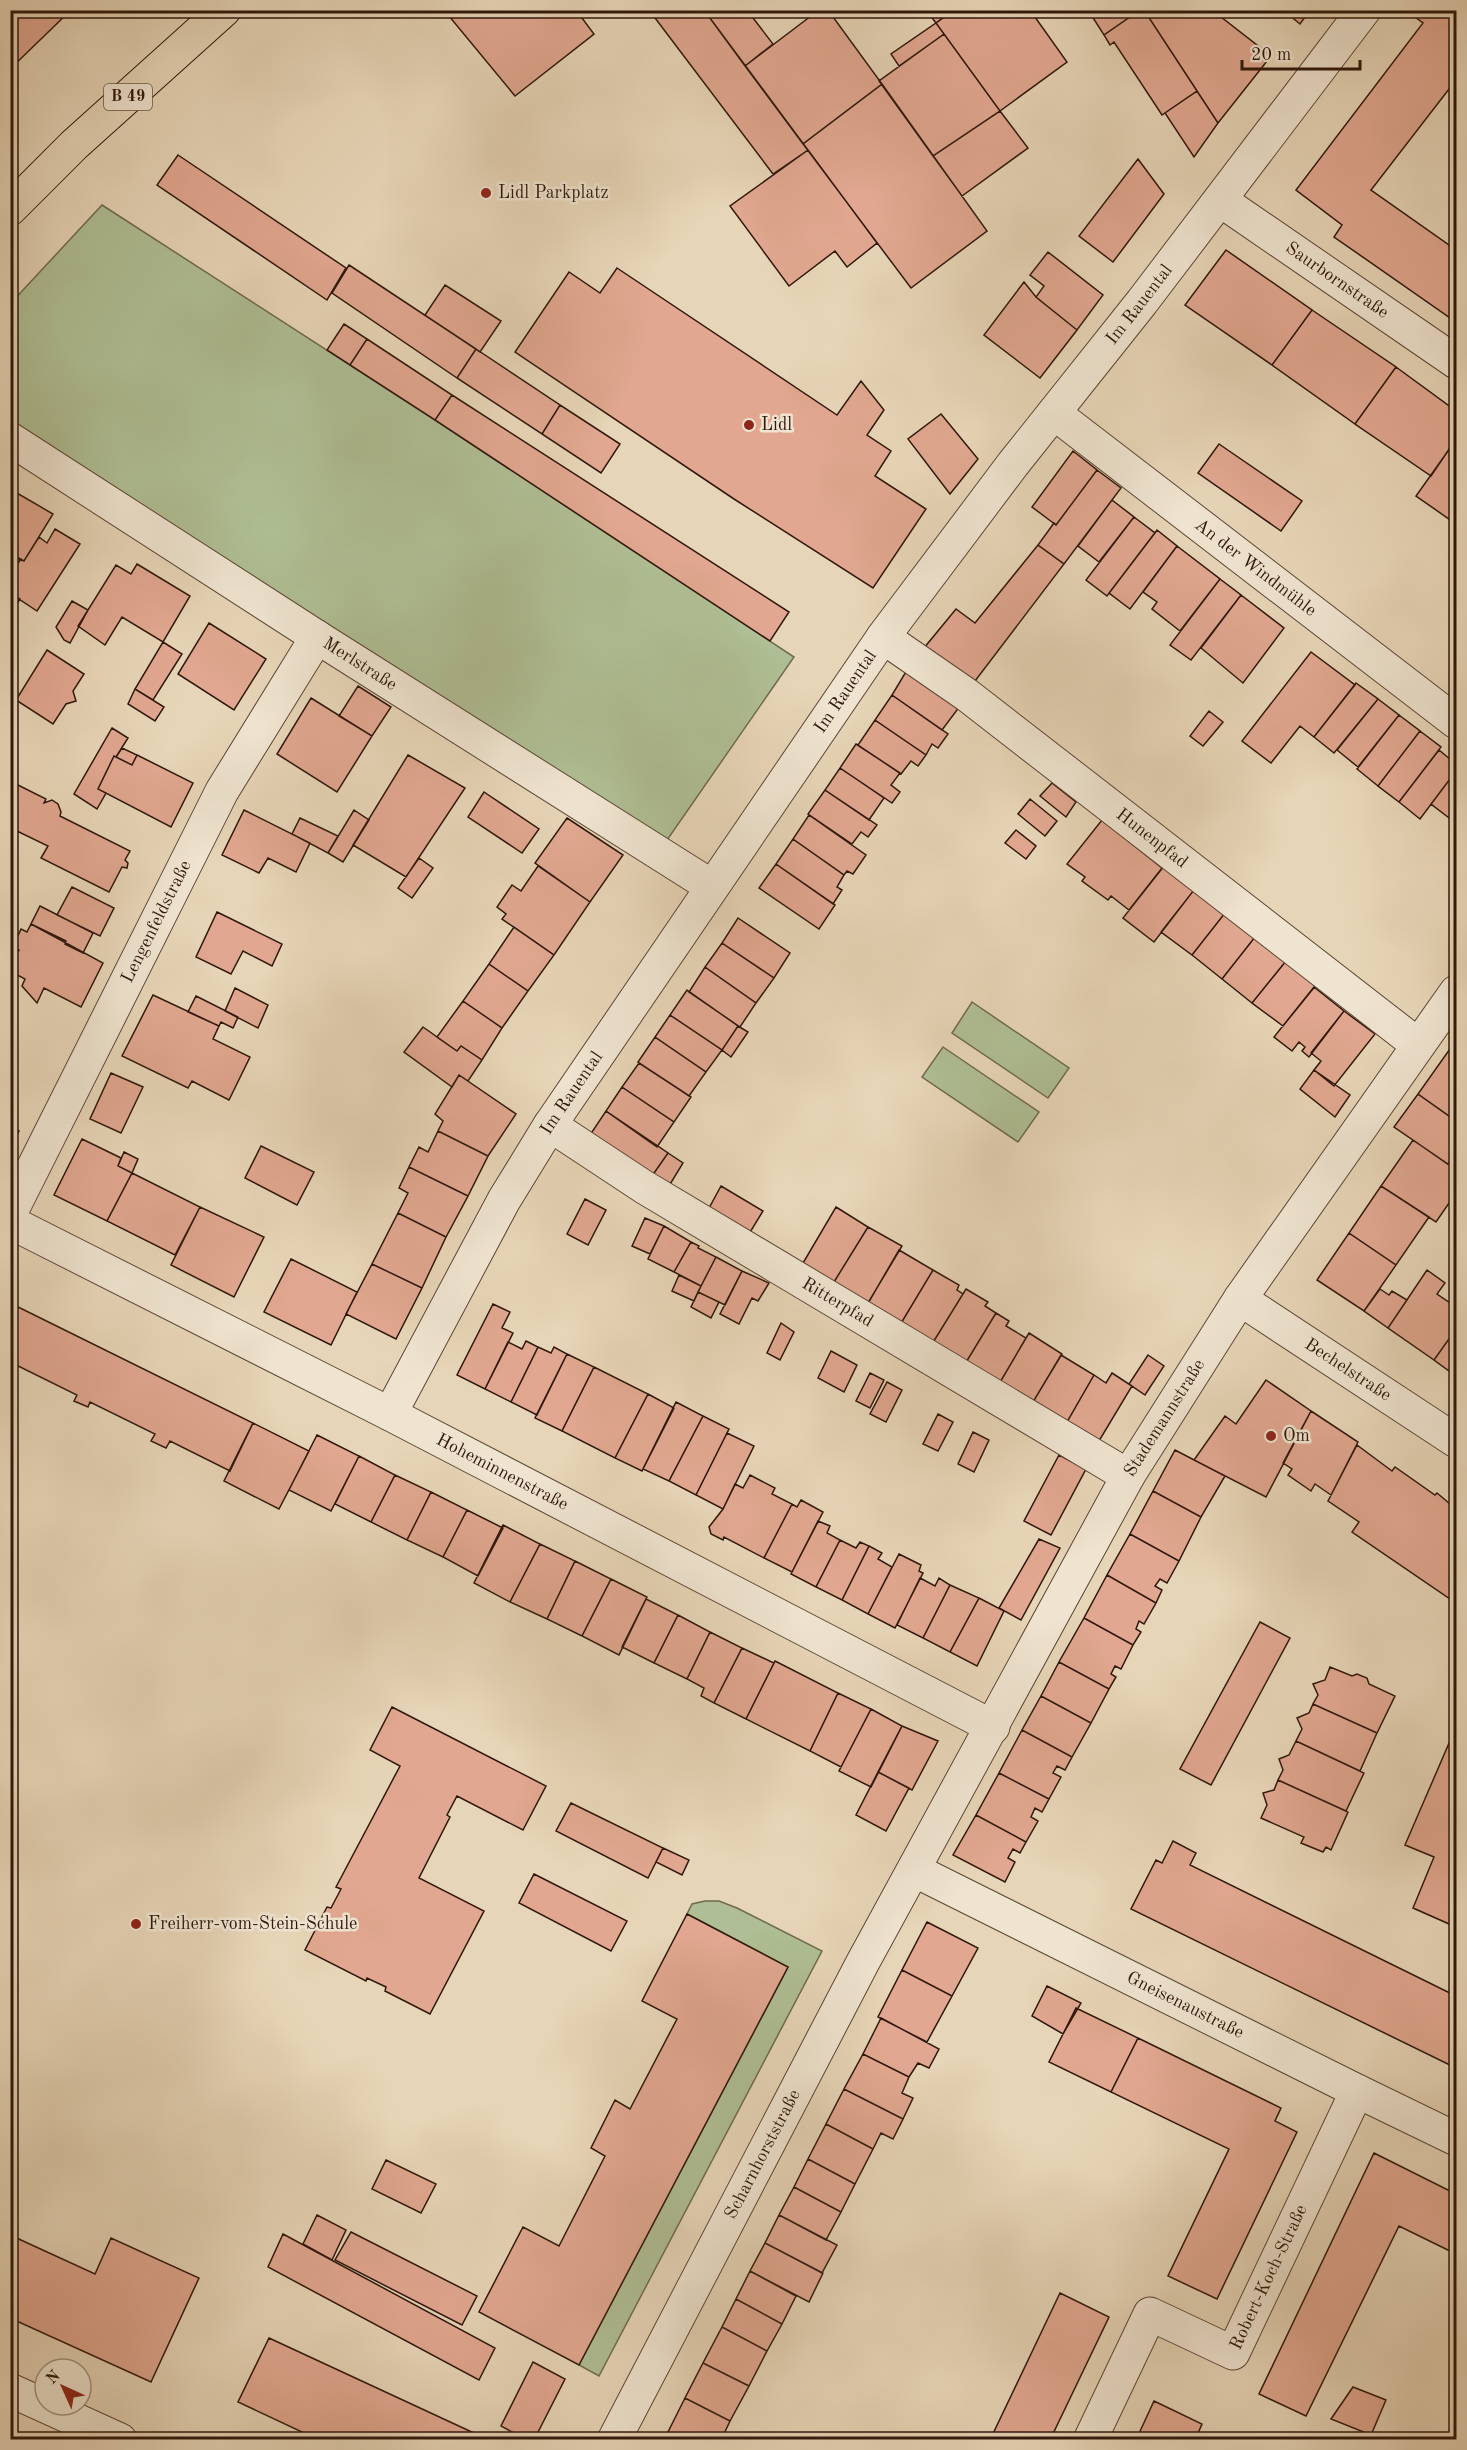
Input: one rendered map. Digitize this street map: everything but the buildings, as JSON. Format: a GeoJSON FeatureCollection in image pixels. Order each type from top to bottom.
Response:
{"type":"FeatureCollection","features":[{"type":"Feature","properties":{"kind":"main road","name":"B 49"},"geometry":{"type":"LineString","coordinates":[[10,209],[74,145],[224,10]]}},
{"type":"Feature","properties":{"kind":"street","name":"Im Rauental"},"geometry":{"type":"LineString","coordinates":[[390,1414],[504,1200],[550,1125],[883,637],[1364,10]]}},
{"type":"Feature","properties":{"kind":"street","name":"Saurbornstraße"},"geometry":{"type":"LineString","coordinates":[[1220,200],[1456,362]]}},
{"type":"Feature","properties":{"kind":"street","name":"An der Windmühle"},"geometry":{"type":"LineString","coordinates":[[1054,413],[1456,722]]}},
{"type":"Feature","properties":{"kind":"street","name":"Merlstraße"},"geometry":{"type":"LineString","coordinates":[[10,439],[317,638],[711,886]]}},
{"type":"Feature","properties":{"kind":"street","name":"Hunenpfad"},"geometry":{"type":"LineString","coordinates":[[883,637],[967,695],[1418,1045]]}},
{"type":"Feature","properties":{"kind":"street","name":"Lengenfeldstraße"},"geometry":{"type":"LineString","coordinates":[[10,1214],[222,791],[317,638]]}},
{"type":"Feature","properties":{"kind":"street","name":"Stademannstraße"},"geometry":{"type":"LineString","coordinates":[[914,1870],[1128,1476],[1240,1299],[1456,992]]}},
{"type":"Feature","properties":{"kind":"street","name":"Ritterpfad"},"geometry":{"type":"LineString","coordinates":[[550,1125],[644,1188],[1128,1476]]}},
{"type":"Feature","properties":{"kind":"street","name":"Hoheminnenstraße"},"geometry":{"type":"LineString","coordinates":[[10,1222],[390,1414],[993,1726]]}},
{"type":"Feature","properties":{"kind":"street","name":"Bechelstraße"},"geometry":{"type":"LineString","coordinates":[[1240,1299],[1456,1441]]}},
{"type":"Feature","properties":{"kind":"street","name":"Gneisenaustraße"},"geometry":{"type":"LineString","coordinates":[[914,1870],[1456,2139]]}},
{"type":"Feature","properties":{"kind":"street","name":"Scharnhorststraße"},"geometry":{"type":"LineString","coordinates":[[614,2439],[863,1962],[914,1870]]}},
{"type":"Feature","properties":{"kind":"street","name":"Robert-Koch-Straße"},"geometry":{"type":"LineString","coordinates":[[1090,2439],[1150,2314],[1233,2353],[1357,2091]]}},
{"type":"Feature","properties":{"kind":"street"},"geometry":{"type":"LineString","coordinates":[[10,2390],[120,2439]]}},
{"type":"Feature","properties":{"kind":"green space"},"geometry":{"type":"Polygon","coordinates":[[[102,205],[435,420],[794,657],[665,843],[269,592],[11,421],[10,304],[102,205]]]}},
{"type":"Feature","properties":{"kind":"green space"},"geometry":{"type":"Polygon","coordinates":[[[972,1002],[1069,1068],[1048,1098],[952,1033],[972,1002]]]}},
{"type":"Feature","properties":{"kind":"green space"},"geometry":{"type":"Polygon","coordinates":[[[943,1047],[1039,1112],[1018,1142],[922,1077],[943,1047]]]}},
{"type":"Feature","properties":{"kind":"green space"},"geometry":{"type":"Polygon","coordinates":[[[719,1901],[737,1908],[822,1951],[599,2376],[579,2365],[788,1967],[687,1914],[692,1904],[719,1901]]]}},
{"type":"Feature","properties":{"kind":"place","name":"Lidl Parkplatz"},"geometry":{"type":"Point","coordinates":[486,193]}},
{"type":"Feature","properties":{"kind":"place","name":"Lidl"},"geometry":{"type":"Point","coordinates":[749,425]}},
{"type":"Feature","properties":{"kind":"place","name":"Om"},"geometry":{"type":"Point","coordinates":[1271,1436]}},
{"type":"Feature","properties":{"kind":"place","name":"Freiherr-vom-Stein-Schule"},"geometry":{"type":"Point","coordinates":[136,1924]}}]}
